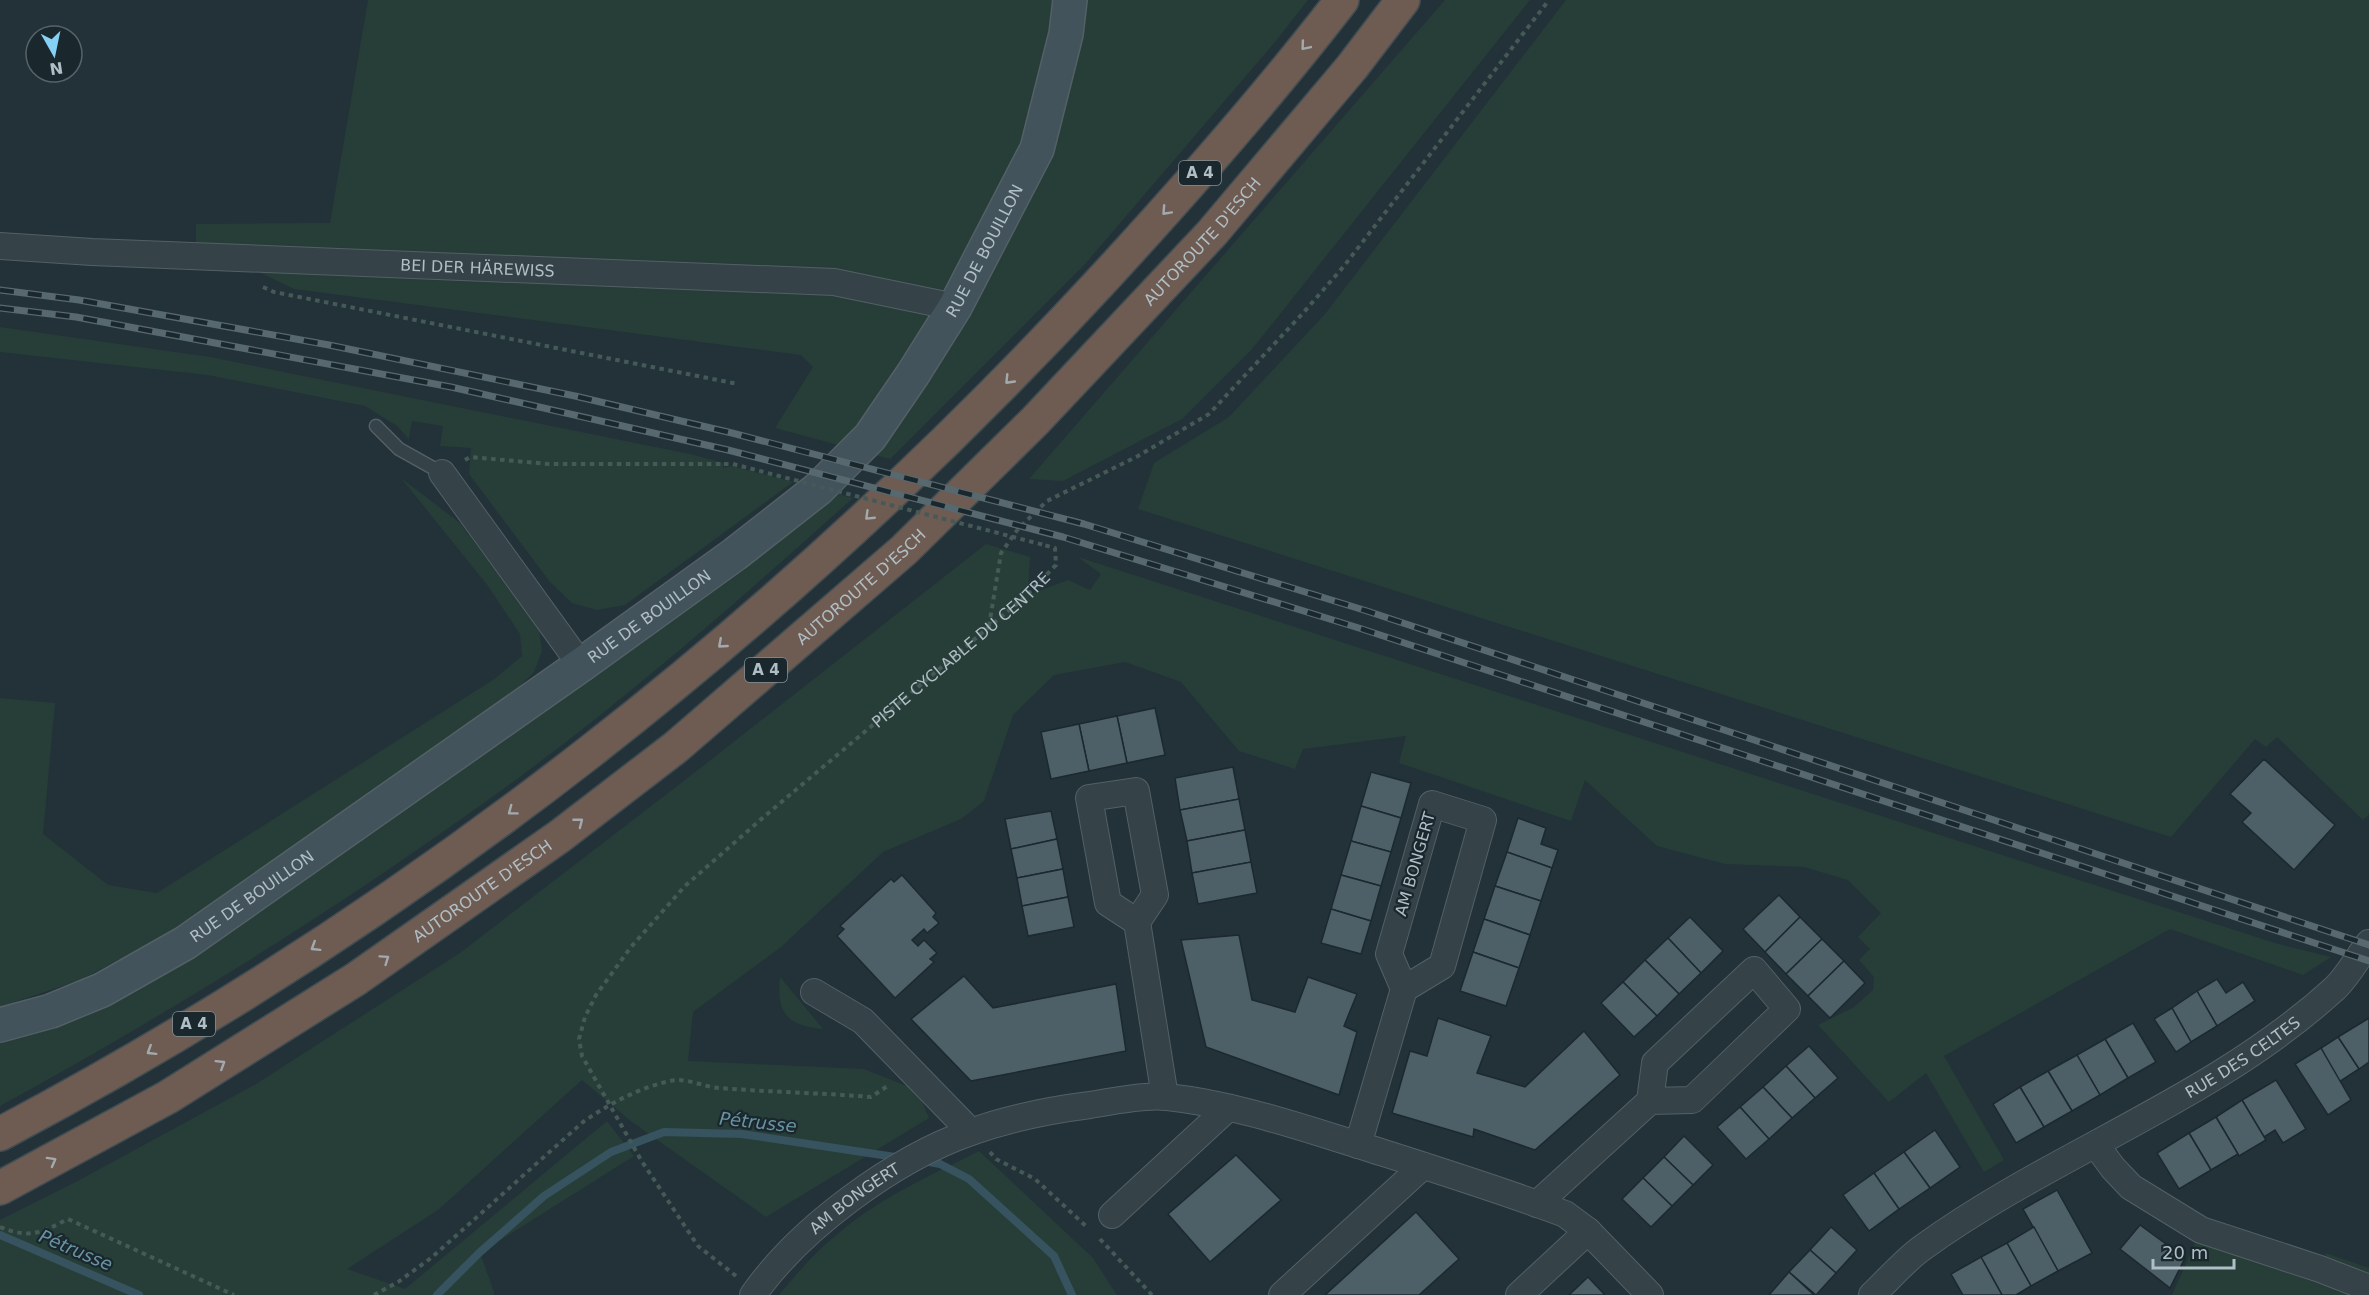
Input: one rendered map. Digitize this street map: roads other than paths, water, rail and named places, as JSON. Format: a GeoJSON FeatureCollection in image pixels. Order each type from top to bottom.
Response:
{"type":"FeatureCollection","features":[{"type":"Feature","properties":{"kind":"highway","name":"A 4"},"geometry":{"type":"LineString","coordinates":[[0,1134],[144,1056],[382,904],[520,805],[653,704],[863,521],[1013,376],[1182,194],[1342,0]]}},
{"type":"Feature","properties":{"kind":"highway","name":"AUTOROUTE D'ESCH"},"geometry":{"type":"LineString","coordinates":[[0,1188],[168,1097],[356,979],[560,836],[676,747],[904,550],[1035,421],[1212,233],[1352,67],[1403,0]]}},
{"type":"Feature","properties":{"kind":"street","name":"RUE DE BOUILLON"},"geometry":{"type":"LineString","coordinates":[[0,1025],[51,1011],[102,990],[185,943],[581,665],[735,554],[818,489],[870,437],[955,307],[1037,149],[1066,34],[1070,0]]}},
{"type":"Feature","properties":{"kind":"street","name":"BEI DER HÄREWISS"},"geometry":{"type":"LineString","coordinates":[[0,246],[92,252],[834,282],[955,307]]}},
{"type":"Feature","properties":{"kind":"street"},"geometry":{"type":"LineString","coordinates":[[442,473],[581,665]]}},
{"type":"Feature","properties":{"kind":"street"},"geometry":{"type":"LineString","coordinates":[[1137,922],[1108,903],[1089,798],[1136,790],[1155,895],[1137,922],[1165,1097]]}},
{"type":"Feature","properties":{"kind":"street","name":"AM BONGERT"},"geometry":{"type":"LineString","coordinates":[[1432,804],[1483,820],[1442,966],[1404,989],[1389,954],[1432,804]]}},
{"type":"Feature","properties":{"kind":"street","name":"RUE DES CELTES"},"geometry":{"type":"LineString","coordinates":[[1872,1295],[1920,1250],[1992,1202],[2181,1098],[2272,1038],[2335,989],[2369,943]]}},
{"type":"Feature","properties":{"kind":"street"},"geometry":{"type":"LineString","coordinates":[[1537,1204],[1650,1101],[1655,1063],[1754,970],[1787,1009],[1692,1100],[1650,1101]]}},
{"type":"Feature","properties":{"kind":"street"},"geometry":{"type":"LineString","coordinates":[[1358,1145],[1404,989]]}},
{"type":"Feature","properties":{"kind":"street"},"geometry":{"type":"LineString","coordinates":[[814,992],[863,1021],[971,1132]]}},
{"type":"Feature","properties":{"kind":"street","name":"AM BONGERT"},"geometry":{"type":"LineString","coordinates":[[754,1293],[787,1254],[824,1219],[874,1182],[938,1146],[971,1132],[1045,1111],[1165,1097],[1228,1108],[1358,1145],[1565,1215],[1588,1232],[1650,1295]]}},
{"type":"Feature","properties":{"kind":"street"},"geometry":{"type":"LineString","coordinates":[[1112,1215],[1228,1108]]}},
{"type":"Feature","properties":{"kind":"street"},"geometry":{"type":"LineString","coordinates":[[2096,1145],[2131,1187],[2201,1230],[2320,1269],[2369,1288]]}},
{"type":"Feature","properties":{"kind":"street"},"geometry":{"type":"LineString","coordinates":[[1282,1295],[1423,1166]]}},
{"type":"Feature","properties":{"kind":"street"},"geometry":{"type":"LineString","coordinates":[[1519,1295],[1588,1232]]}},
{"type":"Feature","properties":{"kind":"lane"},"geometry":{"type":"LineString","coordinates":[[376,426],[399,449],[442,473]]}},
{"type":"Feature","properties":{"kind":"waterway","name":"Pétrusse"},"geometry":{"type":"LineString","coordinates":[[437,1295],[479,1253],[544,1196],[611,1152],[664,1132],[742,1134],[902,1158]]}},
{"type":"Feature","properties":{"kind":"waterway","name":"Pétrusse"},"geometry":{"type":"LineString","coordinates":[[924,1161],[940,1164],[969,1179],[1054,1256],[1072,1295]]}},
{"type":"Feature","properties":{"kind":"waterway","name":"Pétrusse"},"geometry":{"type":"LineString","coordinates":[[0,1235],[139,1295]]}},
{"type":"Feature","properties":{"kind":"railway"},"geometry":{"type":"LineString","coordinates":[[0,290],[79,300],[329,345],[575,396],[732,433],[1084,524],[1367,611],[2369,945]]}},
{"type":"Feature","properties":{"kind":"railway"},"geometry":{"type":"LineString","coordinates":[[0,308],[76,317],[451,387],[728,450],[1063,537],[1362,629],[2369,961]]}}]}
